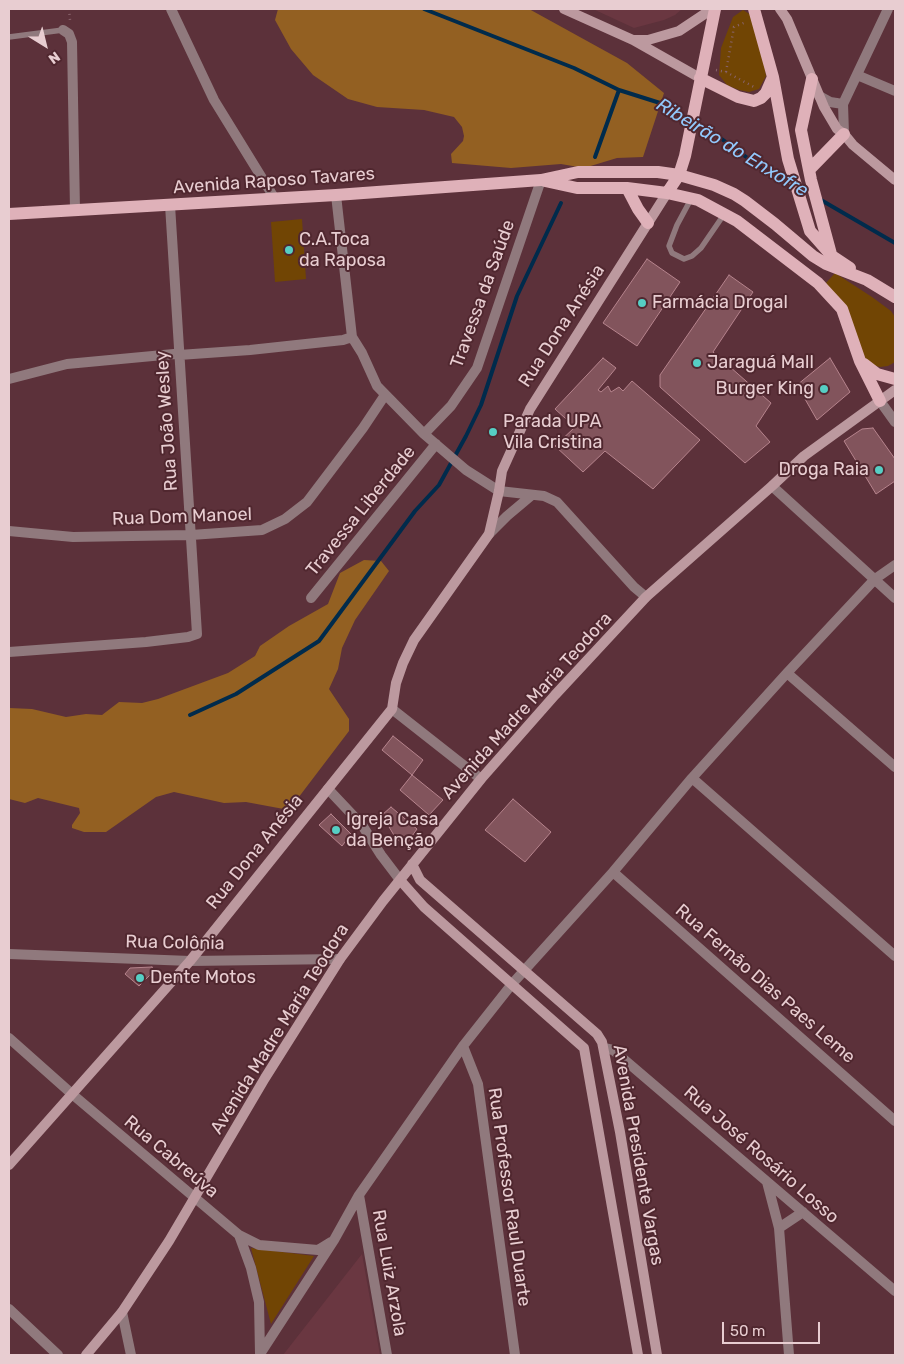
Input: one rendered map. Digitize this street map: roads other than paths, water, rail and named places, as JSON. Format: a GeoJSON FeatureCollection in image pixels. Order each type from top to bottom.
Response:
{"type":"FeatureCollection","features":[{"type":"Feature","properties":{"kind":"main road","name":"Rua Dona Anésia"},"geometry":{"type":"LineString","coordinates":[[667,193],[679,175],[688,140],[713,9]]}},
{"type":"Feature","properties":{"kind":"main road"},"geometry":{"type":"LineString","coordinates":[[755,14],[773,77],[788,158],[810,231],[832,256],[867,280]]}},
{"type":"Feature","properties":{"kind":"main road"},"geometry":{"type":"LineString","coordinates":[[700,78],[738,97],[754,101],[766,94],[773,77]]}},
{"type":"Feature","properties":{"kind":"main road"},"geometry":{"type":"LineString","coordinates":[[812,79],[801,130],[810,175],[832,256]]}},
{"type":"Feature","properties":{"kind":"main road"},"geometry":{"type":"LineString","coordinates":[[810,175],[844,134]]}},
{"type":"Feature","properties":{"kind":"main road","name":"Avenida Raposo Tavares"},"geometry":{"type":"LineString","coordinates":[[9,214],[275,199],[540,180],[578,172],[658,172],[679,175],[714,185],[734,194],[775,224],[813,256],[826,264],[867,280],[895,297]]}},
{"type":"Feature","properties":{"kind":"main road","name":"Avenida Raposo Tavares"},"geometry":{"type":"LineString","coordinates":[[540,180],[577,188],[627,188],[667,193],[698,200],[725,214],[786,258],[829,294],[842,309],[860,361],[880,401]]}},
{"type":"Feature","properties":{"kind":"main road"},"geometry":{"type":"LineString","coordinates":[[627,188],[648,223]]}},
{"type":"Feature","properties":{"kind":"main road"},"geometry":{"type":"LineString","coordinates":[[860,361],[877,374],[895,379]]}},
{"type":"Feature","properties":{"kind":"street"},"geometry":{"type":"LineString","coordinates":[[171,9],[214,100],[275,199]]}},
{"type":"Feature","properties":{"kind":"street"},"geometry":{"type":"LineString","coordinates":[[564,9],[633,40],[700,78]]}},
{"type":"Feature","properties":{"kind":"street"},"geometry":{"type":"LineString","coordinates":[[633,40],[648,40],[679,31],[713,9]]}},
{"type":"Feature","properties":{"kind":"street"},"geometry":{"type":"LineString","coordinates":[[780,9],[819,96],[837,130],[844,134],[853,145],[895,180]]}},
{"type":"Feature","properties":{"kind":"street"},"geometry":{"type":"LineString","coordinates":[[844,134],[843,104],[888,9]]}},
{"type":"Feature","properties":{"kind":"street"},"geometry":{"type":"LineString","coordinates":[[63,30],[69,34],[72,42],[75,210]]}},
{"type":"Feature","properties":{"kind":"street"},"geometry":{"type":"LineString","coordinates":[[857,75],[895,91]]}},
{"type":"Feature","properties":{"kind":"street"},"geometry":{"type":"LineString","coordinates":[[819,96],[830,102],[843,104]]}},
{"type":"Feature","properties":{"kind":"street","name":"Travessa da Saúde"},"geometry":{"type":"LineString","coordinates":[[424,434],[451,406],[477,368],[540,180]]}},
{"type":"Feature","properties":{"kind":"street","name":"Rua Dona Anésia"},"geometry":{"type":"LineString","coordinates":[[489,534],[502,471],[530,409],[667,193]]}},
{"type":"Feature","properties":{"kind":"street"},"geometry":{"type":"LineString","coordinates":[[336,195],[352,336],[377,386],[424,434],[466,470],[499,491],[544,496],[557,502],[646,598]]}},
{"type":"Feature","properties":{"kind":"street","name":"Rua João Wesley"},"geometry":{"type":"LineString","coordinates":[[9,652],[146,642],[188,637],[197,634],[170,205]]}},
{"type":"Feature","properties":{"kind":"street"},"geometry":{"type":"LineString","coordinates":[[9,378],[67,364],[174,354],[269,348],[343,340],[352,336]]}},
{"type":"Feature","properties":{"kind":"street","name":"Avenida Madre Maria Teodora"},"geometry":{"type":"LineString","coordinates":[[86,1355],[122,1312],[195,1199],[265,1078],[340,959],[412,864],[481,778],[646,598],[804,456],[895,390]]}},
{"type":"Feature","properties":{"kind":"street","name":"Rua Dom Manoel"},"geometry":{"type":"LineString","coordinates":[[9,531],[73,536],[191,535],[262,530],[285,519],[307,502],[363,428],[385,395]]}},
{"type":"Feature","properties":{"kind":"street"},"geometry":{"type":"LineString","coordinates":[[880,401],[895,422]]}},
{"type":"Feature","properties":{"kind":"street","name":"Travessa Liberdade"},"geometry":{"type":"LineString","coordinates":[[311,598],[440,447]]}},
{"type":"Feature","properties":{"kind":"street"},"geometry":{"type":"LineString","coordinates":[[772,486],[895,598]]}},
{"type":"Feature","properties":{"kind":"street","name":"Rua Dona Anésia"},"geometry":{"type":"LineString","coordinates":[[9,1165],[190,961],[392,708],[396,683],[414,640],[489,534],[532,495]]}},
{"type":"Feature","properties":{"kind":"street"},"geometry":{"type":"LineString","coordinates":[[260,1355],[334,1240],[359,1195],[464,1046],[512,984],[613,872],[692,778],[787,673],[875,580],[895,565]]}},
{"type":"Feature","properties":{"kind":"street"},"geometry":{"type":"LineString","coordinates":[[787,673],[895,767]]}},
{"type":"Feature","properties":{"kind":"street"},"geometry":{"type":"LineString","coordinates":[[392,708],[481,778]]}},
{"type":"Feature","properties":{"kind":"street"},"geometry":{"type":"LineString","coordinates":[[692,778],[895,956]]}},
{"type":"Feature","properties":{"kind":"street"},"geometry":{"type":"LineString","coordinates":[[328,789],[362,825],[381,856],[400,880]]}},
{"type":"Feature","properties":{"kind":"street","name":"Avenida Presidente Vargas"},"geometry":{"type":"LineString","coordinates":[[412,864],[420,880],[597,1034],[604,1048],[657,1355]]}},
{"type":"Feature","properties":{"kind":"street","name":"Rua Fernão Dias Paes Leme"},"geometry":{"type":"LineString","coordinates":[[613,872],[895,1121]]}},
{"type":"Feature","properties":{"kind":"street","name":"Avenida Presidente Vargas"},"geometry":{"type":"LineString","coordinates":[[400,880],[424,907],[584,1048],[638,1355]]}},
{"type":"Feature","properties":{"kind":"street","name":"Rua Colônia"},"geometry":{"type":"LineString","coordinates":[[9,954],[190,961],[340,959]]}},
{"type":"Feature","properties":{"kind":"street","name":"Rua Cabreúva"},"geometry":{"type":"LineString","coordinates":[[9,1038],[72,1094],[239,1235],[259,1245],[318,1250],[334,1240]]}},
{"type":"Feature","properties":{"kind":"street","name":"Rua Professor Raul Duarte"},"geometry":{"type":"LineString","coordinates":[[464,1046],[478,1084],[515,1355]]}},
{"type":"Feature","properties":{"kind":"street","name":"Rua José Rosário Losso"},"geometry":{"type":"LineString","coordinates":[[604,1048],[613,1050],[895,1291]]}},
{"type":"Feature","properties":{"kind":"street"},"geometry":{"type":"LineString","coordinates":[[768,1182],[779,1228],[790,1355]]}},
{"type":"Feature","properties":{"kind":"street","name":"Rua Luiz Arzola"},"geometry":{"type":"LineString","coordinates":[[359,1195],[387,1355]]}},
{"type":"Feature","properties":{"kind":"street"},"geometry":{"type":"LineString","coordinates":[[779,1228],[803,1212]]}},
{"type":"Feature","properties":{"kind":"street"},"geometry":{"type":"LineString","coordinates":[[239,1235],[251,1268],[259,1302],[260,1355]]}},
{"type":"Feature","properties":{"kind":"street"},"geometry":{"type":"LineString","coordinates":[[9,1309],[58,1355]]}},
{"type":"Feature","properties":{"kind":"street"},"geometry":{"type":"LineString","coordinates":[[122,1312],[131,1355]]}},
{"type":"Feature","properties":{"kind":"lane"},"geometry":{"type":"LineString","coordinates":[[9,37],[63,30]]}},
{"type":"Feature","properties":{"kind":"lane"},"geometry":{"type":"LineString","coordinates":[[691,199],[677,225],[670,246],[672,253],[684,259],[692,256],[701,248],[725,214]]}},
{"type":"Feature","properties":{"kind":"waterway","name":"Ribeirão do Enxofre"},"geometry":{"type":"LineString","coordinates":[[424,9],[574,68],[619,90],[660,103],[689,120]]}},
{"type":"Feature","properties":{"kind":"waterway"},"geometry":{"type":"LineString","coordinates":[[595,157],[619,90]]}},
{"type":"Feature","properties":{"kind":"waterway","name":"Ribeirão do Enxofre"},"geometry":{"type":"LineString","coordinates":[[695,123],[715,134],[757,165],[793,185]]}},
{"type":"Feature","properties":{"kind":"waterway","name":"Ribeirão do Enxofre"},"geometry":{"type":"LineString","coordinates":[[821,200],[895,243]]}},
{"type":"Feature","properties":{"kind":"waterway"},"geometry":{"type":"LineString","coordinates":[[190,715],[236,694],[319,641],[415,511],[439,485],[481,405],[517,296],[561,203]]}},
{"type":"Feature","properties":{"kind":"place","name":"C.A.Toca da Raposa"},"geometry":{"type":"Point","coordinates":[289,250]}},
{"type":"Feature","properties":{"kind":"place","name":"Farmácia Drogal"},"geometry":{"type":"Point","coordinates":[642,303]}},
{"type":"Feature","properties":{"kind":"place","name":"Jaraguá Mall"},"geometry":{"type":"Point","coordinates":[697,363]}},
{"type":"Feature","properties":{"kind":"place","name":"Burger King"},"geometry":{"type":"Point","coordinates":[824,389]}},
{"type":"Feature","properties":{"kind":"place","name":"Parada UPA Vila Cristina"},"geometry":{"type":"Point","coordinates":[493,432]}},
{"type":"Feature","properties":{"kind":"place","name":"Droga Raia"},"geometry":{"type":"Point","coordinates":[879,470]}},
{"type":"Feature","properties":{"kind":"place","name":"Igreja Casa da Benção"},"geometry":{"type":"Point","coordinates":[336,830]}},
{"type":"Feature","properties":{"kind":"place","name":"Dente Motos"},"geometry":{"type":"Point","coordinates":[140,978]}}]}
